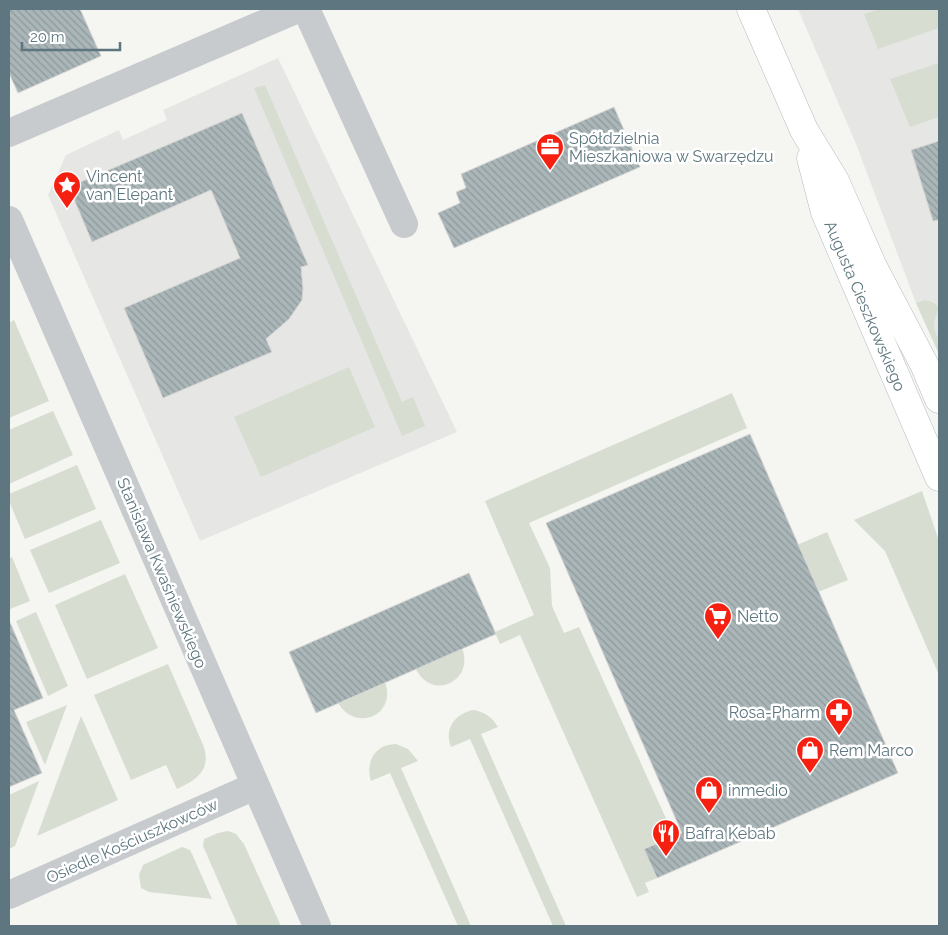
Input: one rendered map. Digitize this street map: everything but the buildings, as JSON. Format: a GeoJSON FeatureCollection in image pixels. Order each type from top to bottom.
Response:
{"type":"FeatureCollection","features":[{"type":"Feature","properties":{"kind":"street"},"geometry":{"type":"LineString","coordinates":[[9,133],[298,9]]}},
{"type":"Feature","properties":{"kind":"street"},"geometry":{"type":"LineString","coordinates":[[306,9],[404,224]]}},
{"type":"Feature","properties":{"kind":"street","name":"Augusta Cieszkowskiego"},"geometry":{"type":"LineString","coordinates":[[751,9],[804,130],[835,181],[874,267],[924,364],[939,399]]}},
{"type":"Feature","properties":{"kind":"street","name":"Augusta Cieszkowskiego"},"geometry":{"type":"LineString","coordinates":[[804,130],[825,212],[939,477]]}},
{"type":"Feature","properties":{"kind":"street","name":"Stanisława Kwaśniewskiego"},"geometry":{"type":"LineString","coordinates":[[9,220],[317,926]]}},
{"type":"Feature","properties":{"kind":"street","name":"Osiedle Kościuszkowców"},"geometry":{"type":"LineString","coordinates":[[9,895],[255,786]]}},
{"type":"Feature","properties":{"kind":"shaded area"},"geometry":{"type":"Polygon","coordinates":[[[798,9],[939,9],[939,354],[916,303],[856,144],[798,9]]]}},
{"type":"Feature","properties":{"kind":"shaded area"},"geometry":{"type":"Polygon","coordinates":[[[880,9],[939,9],[939,28],[878,49],[864,14],[880,9]]]}},
{"type":"Feature","properties":{"kind":"shaded area"},"geometry":{"type":"Polygon","coordinates":[[[278,58],[457,432],[200,541],[48,195],[66,155],[119,130],[123,140],[167,120],[163,110],[278,58]]]}},
{"type":"Feature","properties":{"kind":"shaded area"},"geometry":{"type":"Polygon","coordinates":[[[939,63],[939,117],[910,127],[890,79],[939,63]]]}},
{"type":"Feature","properties":{"kind":"shaded area"},"geometry":{"type":"Polygon","coordinates":[[[265,85],[402,402],[413,397],[425,426],[402,436],[254,88],[265,85]]]}},
{"type":"Feature","properties":{"kind":"shaded area"},"geometry":{"type":"Polygon","coordinates":[[[925,300],[936,304],[938,307],[934,326],[939,343],[939,354],[916,303],[925,300]]]}},
{"type":"Feature","properties":{"kind":"shaded area"},"geometry":{"type":"Polygon","coordinates":[[[14,320],[49,401],[9,418],[9,323],[14,320]]]}},
{"type":"Feature","properties":{"kind":"shaded area"},"geometry":{"type":"Polygon","coordinates":[[[349,367],[375,427],[261,477],[234,417],[349,367]]]}},
{"type":"Feature","properties":{"kind":"shaded area"},"geometry":{"type":"Polygon","coordinates":[[[732,393],[747,428],[529,523],[550,568],[552,606],[564,633],[579,627],[674,836],[644,849],[657,878],[645,883],[649,892],[637,897],[520,635],[500,644],[495,632],[534,615],[485,501],[732,393]]]}},
{"type":"Feature","properties":{"kind":"shaded area"},"geometry":{"type":"Polygon","coordinates":[[[53,411],[73,455],[9,484],[9,430],[53,411]]]}},
{"type":"Feature","properties":{"kind":"shaded area"},"geometry":{"type":"Polygon","coordinates":[[[77,465],[96,509],[25,539],[9,501],[9,494],[77,465]]]}},
{"type":"Feature","properties":{"kind":"shaded area"},"geometry":{"type":"Polygon","coordinates":[[[922,491],[939,541],[939,675],[885,551],[854,520],[922,491]]]}},
{"type":"Feature","properties":{"kind":"shaded area"},"geometry":{"type":"Polygon","coordinates":[[[101,520],[120,563],[49,593],[30,550],[101,520]]]}},
{"type":"Feature","properties":{"kind":"shaded area"},"geometry":{"type":"Polygon","coordinates":[[[827,532],[848,580],[818,592],[797,545],[827,532]]]}},
{"type":"Feature","properties":{"kind":"shaded area"},"geometry":{"type":"Polygon","coordinates":[[[12,557],[30,601],[10,609],[9,559],[12,557]]]}},
{"type":"Feature","properties":{"kind":"shaded area"},"geometry":{"type":"Polygon","coordinates":[[[125,574],[158,648],[87,679],[55,605],[125,574]]]}},
{"type":"Feature","properties":{"kind":"shaded area"},"geometry":{"type":"Polygon","coordinates":[[[36,612],[68,686],[48,696],[16,621],[36,612]]]}},
{"type":"Feature","properties":{"kind":"shaded area"},"geometry":{"type":"Polygon","coordinates":[[[462,648],[464,660],[462,670],[457,678],[450,683],[441,685],[431,684],[423,679],[416,669],[462,648]]]}},
{"type":"Feature","properties":{"kind":"shaded area"},"geometry":{"type":"Polygon","coordinates":[[[168,664],[206,755],[204,768],[200,774],[177,789],[166,765],[131,780],[94,695],[168,664]]]}},
{"type":"Feature","properties":{"kind":"shaded area"},"geometry":{"type":"Polygon","coordinates":[[[385,682],[387,694],[385,703],[380,711],[373,716],[355,717],[346,712],[338,703],[385,682]]]}},
{"type":"Feature","properties":{"kind":"shaded area"},"geometry":{"type":"Polygon","coordinates":[[[67,705],[45,765],[26,722],[67,705]]]}},
{"type":"Feature","properties":{"kind":"shaded area"},"geometry":{"type":"Polygon","coordinates":[[[472,710],[487,715],[498,727],[481,734],[566,926],[553,926],[470,739],[451,747],[449,734],[452,724],[460,715],[472,710]]]}},
{"type":"Feature","properties":{"kind":"shaded area"},"geometry":{"type":"Polygon","coordinates":[[[81,716],[118,800],[37,836],[81,716]]]}},
{"type":"Feature","properties":{"kind":"shaded area"},"geometry":{"type":"Polygon","coordinates":[[[396,744],[408,749],[418,761],[401,768],[471,926],[458,926],[390,773],[371,781],[369,767],[373,755],[382,747],[396,744]]]}},
{"type":"Feature","properties":{"kind":"shaded area"},"geometry":{"type":"Polygon","coordinates":[[[39,781],[15,846],[9,849],[9,795],[39,781]]]}},
{"type":"Feature","properties":{"kind":"shaded area"},"geometry":{"type":"Polygon","coordinates":[[[228,831],[236,834],[244,844],[281,926],[238,926],[203,846],[204,839],[228,831]]]}},
{"type":"Feature","properties":{"kind":"shaded area"},"geometry":{"type":"Polygon","coordinates":[[[182,847],[190,850],[212,899],[149,892],[141,888],[139,875],[143,865],[182,847]]]}},
{"type":"Feature","properties":{"kind":"place","name":"Spółdzielnia Mieszkaniowa w Swarzędzu"},"geometry":{"type":"Point","coordinates":[550,171]}},
{"type":"Feature","properties":{"kind":"place","name":"Vincent van Elepant"},"geometry":{"type":"Point","coordinates":[67,209]}},
{"type":"Feature","properties":{"kind":"place","name":"Netto"},"geometry":{"type":"Point","coordinates":[718,640]}},
{"type":"Feature","properties":{"kind":"place","name":"Rosa-Pharm"},"geometry":{"type":"Point","coordinates":[839,736]}},
{"type":"Feature","properties":{"kind":"place","name":"Rem Marco"},"geometry":{"type":"Point","coordinates":[810,774]}},
{"type":"Feature","properties":{"kind":"place","name":"inmedio"},"geometry":{"type":"Point","coordinates":[709,814]}},
{"type":"Feature","properties":{"kind":"place","name":"Bafra Kebab"},"geometry":{"type":"Point","coordinates":[666,857]}}]}
